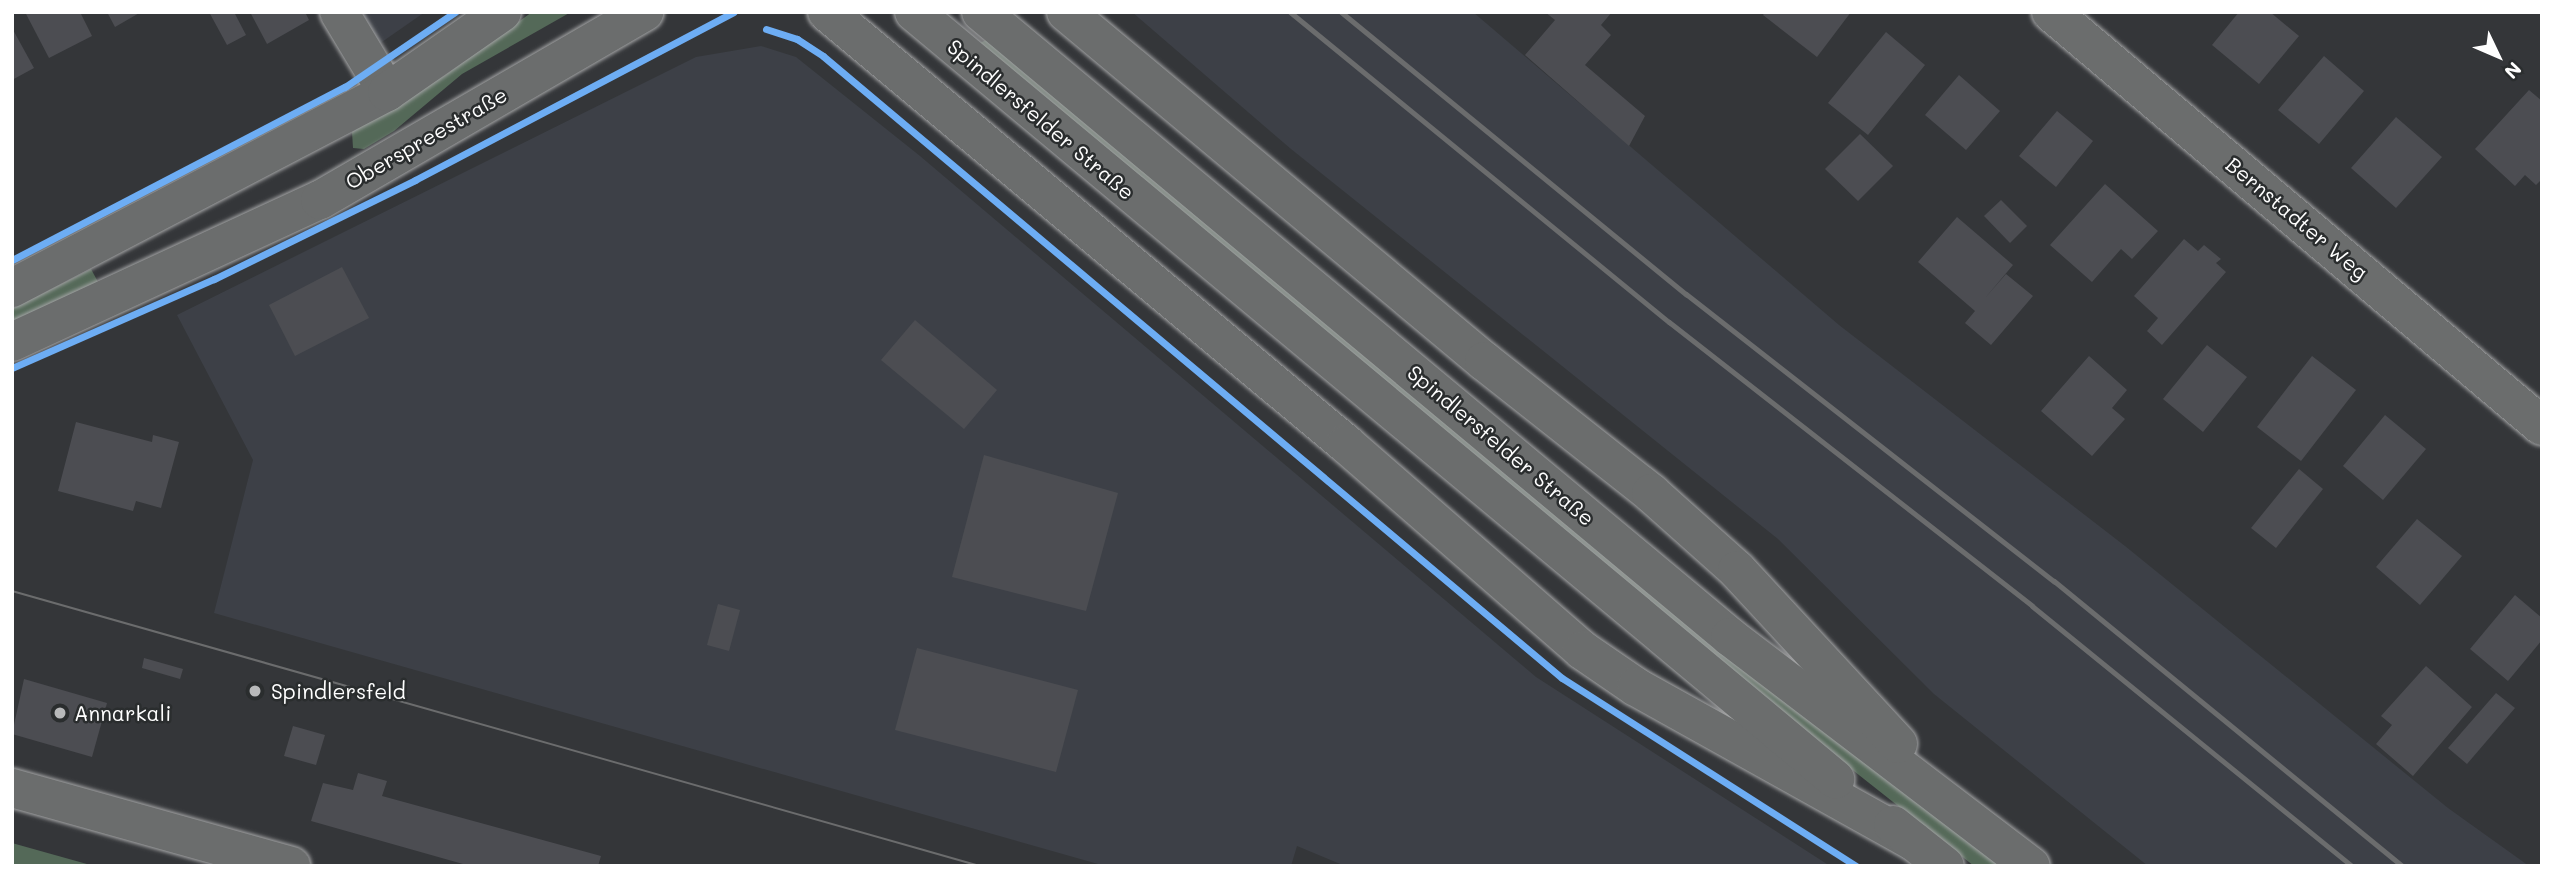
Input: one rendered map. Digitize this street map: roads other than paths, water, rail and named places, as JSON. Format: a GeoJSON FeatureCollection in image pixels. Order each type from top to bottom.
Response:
{"type":"FeatureCollection","features":[{"type":"Feature","properties":{"kind":"main road"},"geometry":{"type":"LineString","coordinates":[[339,12],[387,92]]}},
{"type":"Feature","properties":{"kind":"main road"},"geometry":{"type":"LineString","coordinates":[[12,288],[387,92],[502,12]]}},
{"type":"Feature","properties":{"kind":"main road","name":"Oberspreestraße"},"geometry":{"type":"LineString","coordinates":[[12,342],[320,200],[644,12]]}},
{"type":"Feature","properties":{"kind":"main road"},"geometry":{"type":"LineString","coordinates":[[827,12],[1346,444],[1582,650],[1636,687],[1913,841]]}},
{"type":"Feature","properties":{"kind":"main road","name":"Spindlersfelder Straße"},"geometry":{"type":"LineString","coordinates":[[915,12],[1617,602],[1945,866]]}},
{"type":"Feature","properties":{"kind":"main road"},"geometry":{"type":"LineString","coordinates":[[1066,12],[1484,361],[1630,475],[1737,570],[1828,663],[1948,801]]}},
{"type":"Feature","properties":{"kind":"main road","name":"Bernstadter Weg"},"geometry":{"type":"LineString","coordinates":[[2051,12],[2542,426]]}},
{"type":"Feature","properties":{"kind":"main road","name":"Spindlersfelder Straße"},"geometry":{"type":"LineString","coordinates":[[985,16],[1730,638],[2031,866]]}},
{"type":"Feature","properties":{"kind":"main road"},"geometry":{"type":"LineString","coordinates":[[176,204],[203,256]]}},
{"type":"Feature","properties":{"kind":"main road"},"geometry":{"type":"LineString","coordinates":[[12,788],[290,866]]}},
{"type":"Feature","properties":{"kind":"tram line"},"geometry":{"type":"LineString","coordinates":[[12,591],[980,866]]}},
{"type":"Feature","properties":{"kind":"railway"},"geometry":{"type":"LineString","coordinates":[[1290,12],[1669,322],[2032,606],[2352,866]]}},
{"type":"Feature","properties":{"kind":"railway"},"geometry":{"type":"LineString","coordinates":[[1341,12],[1686,294],[2054,581],[2402,866]]}},
{"type":"Feature","properties":{"kind":"place","name":"Spindlersfeld"},"geometry":{"type":"Point","coordinates":[255,691]}},
{"type":"Feature","properties":{"kind":"place","name":"Annarkali"},"geometry":{"type":"Point","coordinates":[60,713]}}]}
